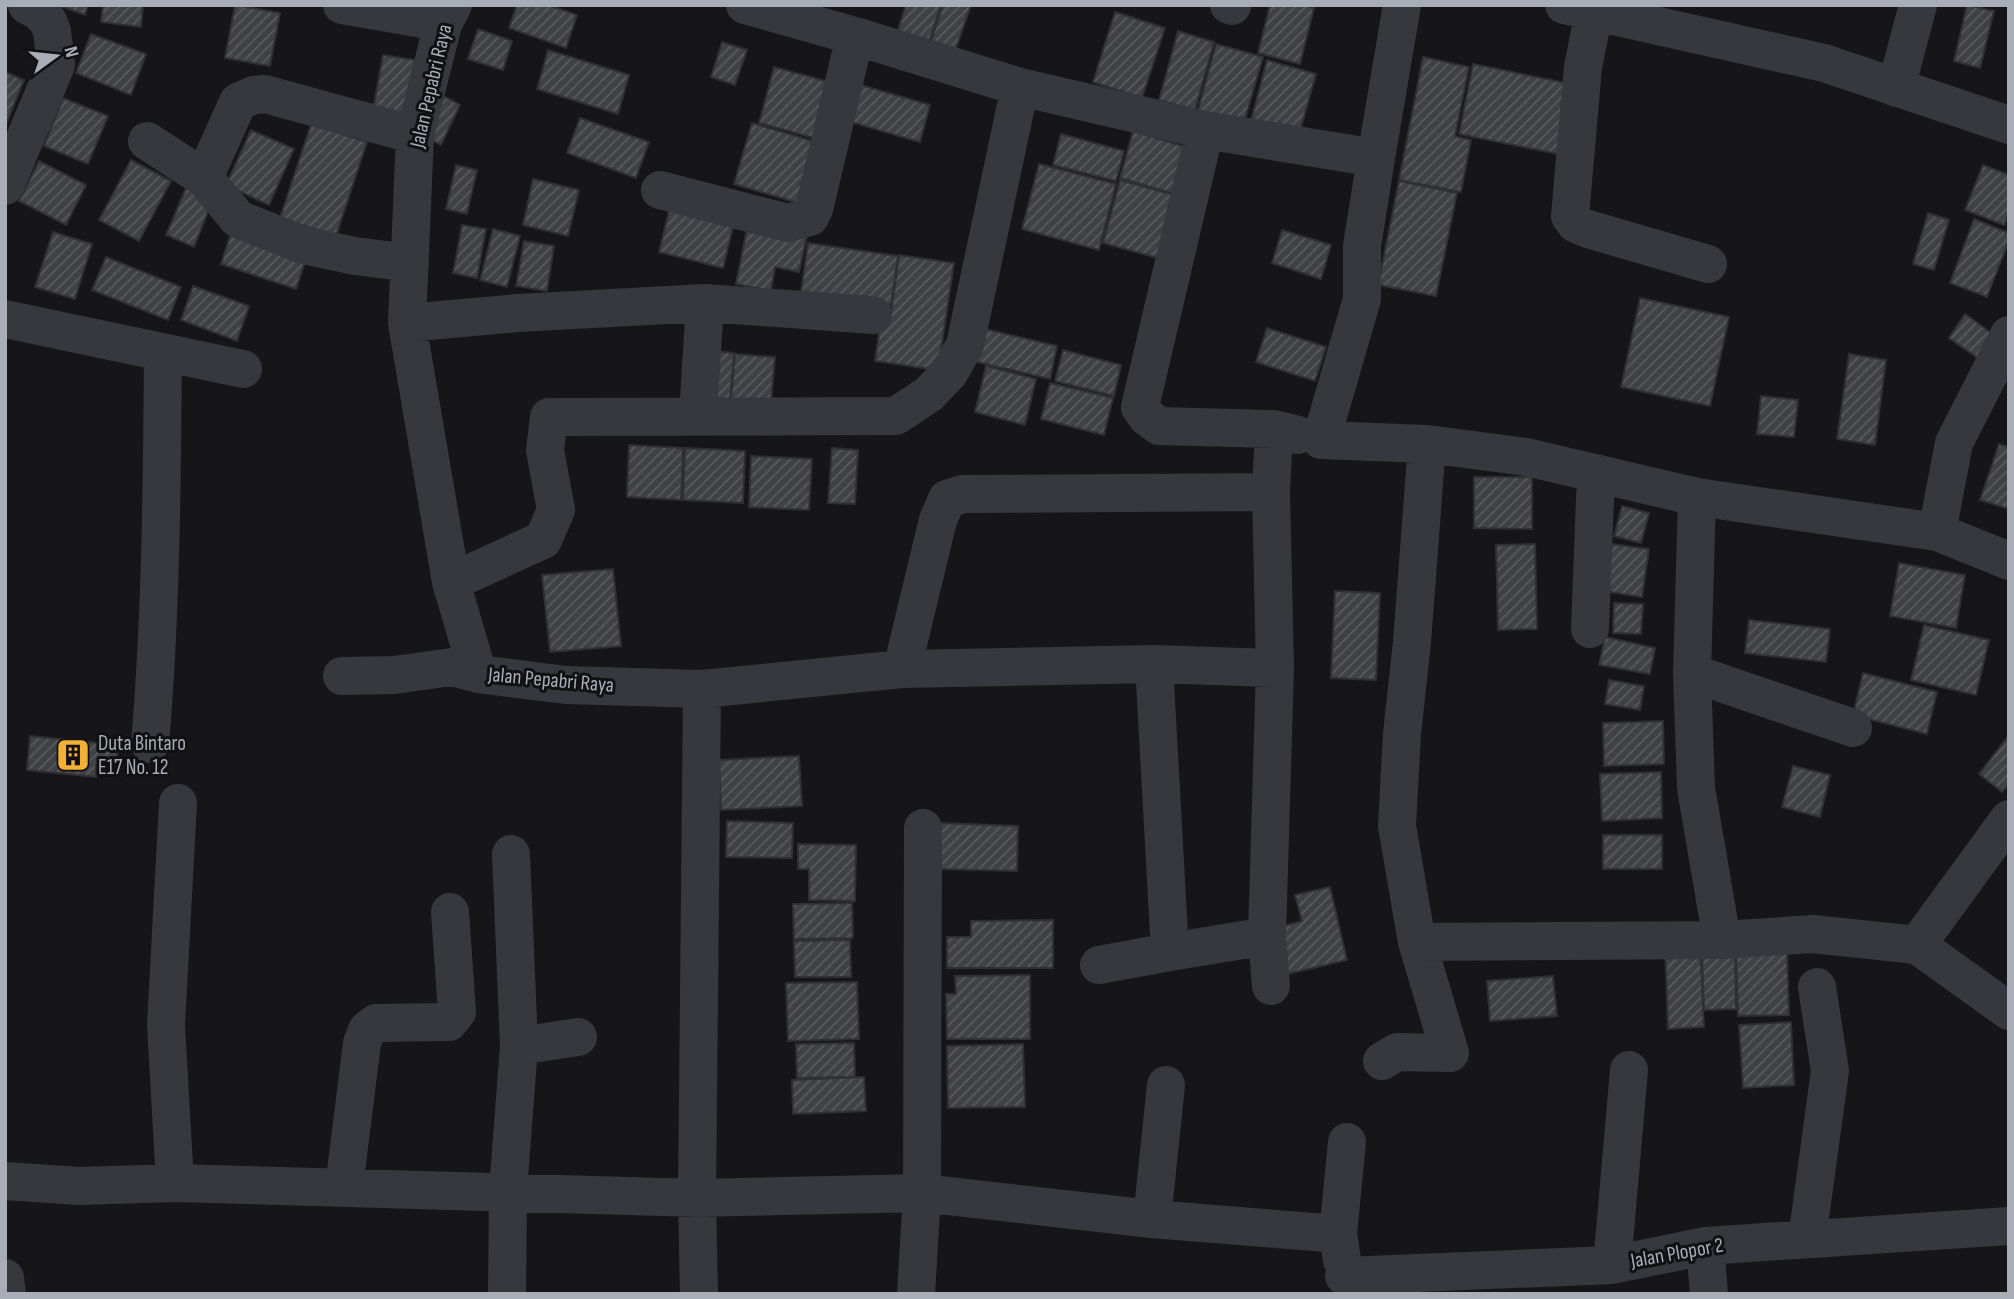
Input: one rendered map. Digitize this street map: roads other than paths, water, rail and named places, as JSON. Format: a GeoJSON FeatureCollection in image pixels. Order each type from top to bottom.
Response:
{"type":"FeatureCollection","features":[{"type":"Feature","properties":{"kind":"street"},"geometry":{"type":"LineString","coordinates":[[5,186],[56,65],[52,31],[48,21],[27,5]]}},
{"type":"Feature","properties":{"kind":"street"},"geometry":{"type":"LineString","coordinates":[[342,5],[434,21],[448,15]]}},
{"type":"Feature","properties":{"kind":"street"},"geometry":{"type":"LineString","coordinates":[[745,5],[1020,87],[1205,130],[1376,158]]}},
{"type":"Feature","properties":{"kind":"street"},"geometry":{"type":"LineString","coordinates":[[1321,440],[1362,299],[1362,246],[1402,5]]}},
{"type":"Feature","properties":{"kind":"street"},"geometry":{"type":"LineString","coordinates":[[1896,88],[1918,5]]}},
{"type":"Feature","properties":{"kind":"street"},"geometry":{"type":"LineString","coordinates":[[1708,264],[1588,229],[1576,224],[1570,216],[1583,67],[1579,9],[1824,63],[2009,125]]}},
{"type":"Feature","properties":{"kind":"street","name":"Jalan Pepabri Raya"},"geometry":{"type":"LineString","coordinates":[[448,15],[415,135],[407,323],[451,582],[478,674],[566,685],[702,689],[902,668],[1154,664],[1275,668]]}},
{"type":"Feature","properties":{"kind":"street"},"geometry":{"type":"LineString","coordinates":[[660,190],[788,223],[810,217],[855,36]]}},
{"type":"Feature","properties":{"kind":"street"},"geometry":{"type":"LineString","coordinates":[[451,582],[543,540],[556,510],[545,450],[549,417],[897,416],[929,394],[949,373],[965,345],[1020,87]]}},
{"type":"Feature","properties":{"kind":"street"},"geometry":{"type":"LineString","coordinates":[[204,178],[238,102],[254,94],[265,94],[415,135]]}},
{"type":"Feature","properties":{"kind":"street"},"geometry":{"type":"LineString","coordinates":[[1205,130],[1140,407],[1147,417],[1159,426],[1274,429],[1321,440],[1427,444],[1526,457],[1697,497],[1937,532],[2009,561]]}},
{"type":"Feature","properties":{"kind":"street"},"geometry":{"type":"LineString","coordinates":[[148,141],[204,178],[238,219],[280,237],[323,250],[410,263]]}},
{"type":"Feature","properties":{"kind":"street"},"geometry":{"type":"LineString","coordinates":[[698,415],[705,303]]}},
{"type":"Feature","properties":{"kind":"street"},"geometry":{"type":"LineString","coordinates":[[407,323],[518,313],[705,303],[873,315]]}},
{"type":"Feature","properties":{"kind":"street"},"geometry":{"type":"LineString","coordinates":[[5,320],[243,369]]}},
{"type":"Feature","properties":{"kind":"street"},"geometry":{"type":"LineString","coordinates":[[1937,532],[1954,443],[2009,335]]}},
{"type":"Feature","properties":{"kind":"street"},"geometry":{"type":"LineString","coordinates":[[150,744],[156,678],[163,352]]}},
{"type":"Feature","properties":{"kind":"street"},"geometry":{"type":"LineString","coordinates":[[1271,986],[1267,936],[1275,668],[1271,492],[1274,429]]}},
{"type":"Feature","properties":{"kind":"street"},"geometry":{"type":"LineString","coordinates":[[1382,1061],[1397,1052],[1450,1053],[1417,942],[1397,826],[1402,734],[1427,444]]}},
{"type":"Feature","properties":{"kind":"street"},"geometry":{"type":"LineString","coordinates":[[1590,629],[1596,473]]}},
{"type":"Feature","properties":{"kind":"street"},"geometry":{"type":"LineString","coordinates":[[902,668],[938,520],[947,499],[963,494],[1271,492]]}},
{"type":"Feature","properties":{"kind":"street"},"geometry":{"type":"LineString","coordinates":[[1697,497],[1692,673],[1696,788],[1722,940]]}},
{"type":"Feature","properties":{"kind":"street"},"geometry":{"type":"LineString","coordinates":[[1154,664],[1170,952]]}},
{"type":"Feature","properties":{"kind":"street"},"geometry":{"type":"LineString","coordinates":[[342,676],[394,675],[452,667],[478,674]]}},
{"type":"Feature","properties":{"kind":"street"},"geometry":{"type":"LineString","coordinates":[[1692,673],[1853,728]]}},
{"type":"Feature","properties":{"kind":"street"},"geometry":{"type":"LineString","coordinates":[[699,1294],[696,1198],[702,689]]}},
{"type":"Feature","properties":{"kind":"street"},"geometry":{"type":"LineString","coordinates":[[175,1183],[166,1025],[178,803]]}},
{"type":"Feature","properties":{"kind":"street"},"geometry":{"type":"LineString","coordinates":[[916,1294],[922,1193],[923,828]]}},
{"type":"Feature","properties":{"kind":"street"},"geometry":{"type":"LineString","coordinates":[[1917,945],[2006,829]]}},
{"type":"Feature","properties":{"kind":"street"},"geometry":{"type":"LineString","coordinates":[[507,1294],[508,1191],[519,1046],[511,854]]}},
{"type":"Feature","properties":{"kind":"street"},"geometry":{"type":"LineString","coordinates":[[344,1187],[362,1042],[367,1030],[376,1023],[449,1022],[457,1012],[450,912]]}},
{"type":"Feature","properties":{"kind":"street"},"geometry":{"type":"LineString","coordinates":[[1417,942],[1722,940],[1813,934],[1917,945],[2009,1011]]}},
{"type":"Feature","properties":{"kind":"street"},"geometry":{"type":"LineString","coordinates":[[1099,965],[1267,936]]}},
{"type":"Feature","properties":{"kind":"street"},"geometry":{"type":"LineString","coordinates":[[1807,1238],[1830,1071],[1817,988]]}},
{"type":"Feature","properties":{"kind":"street"},"geometry":{"type":"LineString","coordinates":[[519,1046],[578,1037]]}},
{"type":"Feature","properties":{"kind":"street"},"geometry":{"type":"LineString","coordinates":[[1612,1265],[1629,1070]]}},
{"type":"Feature","properties":{"kind":"street"},"geometry":{"type":"LineString","coordinates":[[1152,1219],[1166,1086]]}},
{"type":"Feature","properties":{"kind":"street"},"geometry":{"type":"LineString","coordinates":[[1344,1285],[1338,1234],[1347,1142]]}},
{"type":"Feature","properties":{"kind":"street"},"geometry":{"type":"LineString","coordinates":[[5,1181],[79,1186],[175,1183],[696,1198],[922,1193],[1152,1219],[1338,1234]]}},
{"type":"Feature","properties":{"kind":"street","name":"Jalan Plopor 2"},"geometry":{"type":"LineString","coordinates":[[1344,1285],[1612,1265],[1705,1246],[2009,1226]]}},
{"type":"Feature","properties":{"kind":"street"},"geometry":{"type":"LineString","coordinates":[[1705,1246],[1709,1294]]}},
{"type":"Feature","properties":{"kind":"street"},"geometry":{"type":"LineString","coordinates":[[5,1278],[7,1294]]}},
{"type":"Feature","properties":{"kind":"place","name":"Duta Bintaro E17 No. 12"},"geometry":{"type":"Point","coordinates":[73,755]}}]}
